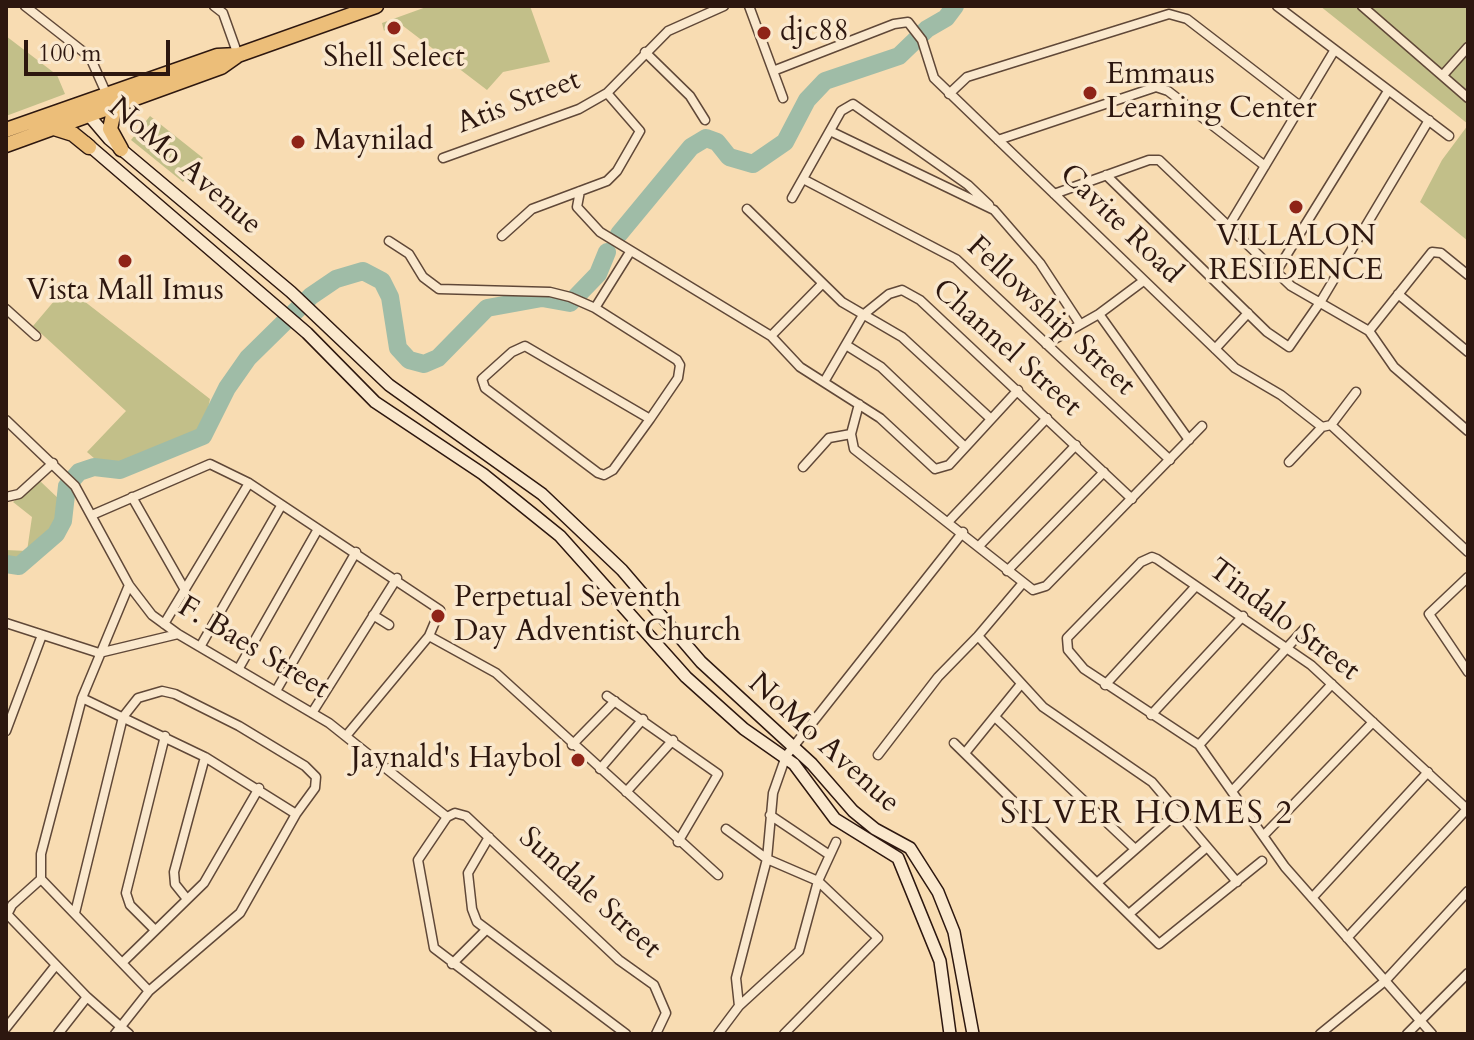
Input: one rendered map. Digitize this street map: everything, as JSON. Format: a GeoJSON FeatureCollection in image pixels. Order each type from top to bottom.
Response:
{"type":"FeatureCollection","features":[{"type":"Feature","properties":{"kind":"highway"},"geometry":{"type":"LineString","coordinates":[[6,145],[90,115],[111,103],[221,67],[238,55],[376,6]]}},
{"type":"Feature","properties":{"kind":"highway"},"geometry":{"type":"LineString","coordinates":[[6,130],[76,106],[111,103]]}},
{"type":"Feature","properties":{"kind":"highway"},"geometry":{"type":"LineString","coordinates":[[111,103],[110,129],[121,149]]}},
{"type":"Feature","properties":{"kind":"highway"},"geometry":{"type":"LineString","coordinates":[[54,128],[73,134],[89,147]]}},
{"type":"Feature","properties":{"kind":"main road","name":"NoMo Avenue"},"geometry":{"type":"LineString","coordinates":[[950,1034],[940,961],[898,858],[827,812],[790,751],[744,729],[686,677],[560,536],[483,474],[375,402],[307,333],[89,147],[71,122],[76,106],[90,115],[121,149],[291,292],[389,385],[495,459],[572,521],[622,570],[701,662],[790,751],[861,819],[910,848],[931,880],[958,945],[973,1034]]}},
{"type":"Feature","properties":{"kind":"street"},"geometry":{"type":"LineString","coordinates":[[25,6],[90,57],[111,103]]}},
{"type":"Feature","properties":{"kind":"street"},"geometry":{"type":"LineString","coordinates":[[214,6],[223,13],[238,55]]}},
{"type":"Feature","properties":{"kind":"street","name":"Atis Street"},"geometry":{"type":"LineString","coordinates":[[443,158],[579,109],[607,93],[668,31],[724,6]]}},
{"type":"Feature","properties":{"kind":"street"},"geometry":{"type":"LineString","coordinates":[[1143,6],[1147,18]]}},
{"type":"Feature","properties":{"kind":"street"},"geometry":{"type":"LineString","coordinates":[[1277,6],[1449,136]]}},
{"type":"Feature","properties":{"kind":"street"},"geometry":{"type":"LineString","coordinates":[[1362,6],[1468,98]]}},
{"type":"Feature","properties":{"kind":"street"},"geometry":{"type":"LineString","coordinates":[[748,7],[783,98]]}},
{"type":"Feature","properties":{"kind":"street"},"geometry":{"type":"LineString","coordinates":[[949,94],[967,77],[1147,18],[1169,14],[1187,19],[1300,106]]}},
{"type":"Feature","properties":{"kind":"street","name":"Cavite Road"},"geometry":{"type":"LineString","coordinates":[[773,71],[902,21],[916,30],[922,40],[931,74],[1142,282],[1251,381],[1281,395],[1326,426],[1468,552]]}},
{"type":"Feature","properties":{"kind":"street"},"geometry":{"type":"LineString","coordinates":[[1443,75],[1468,47]]}},
{"type":"Feature","properties":{"kind":"street"},"geometry":{"type":"LineString","coordinates":[[1230,224],[1334,51]]}},
{"type":"Feature","properties":{"kind":"street"},"geometry":{"type":"LineString","coordinates":[[645,52],[690,96],[705,120]]}},
{"type":"Feature","properties":{"kind":"street"},"geometry":{"type":"LineString","coordinates":[[998,140],[1156,87],[1168,91],[1265,166]]}},
{"type":"Feature","properties":{"kind":"street"},"geometry":{"type":"LineString","coordinates":[[1276,272],[1388,91]]}},
{"type":"Feature","properties":{"kind":"street"},"geometry":{"type":"LineString","coordinates":[[502,236],[532,209],[613,176],[639,139],[637,124],[607,93]]}},
{"type":"Feature","properties":{"kind":"street"},"geometry":{"type":"LineString","coordinates":[[792,198],[841,111],[853,104],[860,106],[968,185],[994,210],[1040,263],[1080,324]]}},
{"type":"Feature","properties":{"kind":"street"},"geometry":{"type":"LineString","coordinates":[[1106,175],[1248,313],[1289,347],[1321,301],[1429,120]]}},
{"type":"Feature","properties":{"kind":"street"},"geometry":{"type":"LineString","coordinates":[[830,131],[994,210]]}},
{"type":"Feature","properties":{"kind":"street"},"geometry":{"type":"LineString","coordinates":[[1054,194],[1149,160],[1159,160],[1299,292],[1321,301],[1369,331],[1394,367],[1468,431]]}},
{"type":"Feature","properties":{"kind":"street","name":"Fellowship Street"},"geometry":{"type":"LineString","coordinates":[[803,179],[945,251],[1170,460]]}},
{"type":"Feature","properties":{"kind":"street"},"geometry":{"type":"LineString","coordinates":[[580,191],[577,200],[581,214],[630,252],[771,336],[800,367],[880,418],[930,465],[945,469],[1018,390]]}},
{"type":"Feature","properties":{"kind":"street"},"geometry":{"type":"LineString","coordinates":[[747,209],[822,284],[863,315],[902,337],[991,419]]}},
{"type":"Feature","properties":{"kind":"street"},"geometry":{"type":"LineString","coordinates":[[389,241],[409,254],[423,277],[439,289],[550,292],[570,297],[670,355],[680,365],[678,378],[650,419],[613,470],[604,475],[598,473],[482,385],[485,376],[518,347],[525,346],[650,419]]}},
{"type":"Feature","properties":{"kind":"street"},"geometry":{"type":"LineString","coordinates":[[592,308],[630,252]]}},
{"type":"Feature","properties":{"kind":"street"},"geometry":{"type":"LineString","coordinates":[[1369,331],[1432,252],[1441,253],[1468,275]]}},
{"type":"Feature","properties":{"kind":"street"},"geometry":{"type":"LineString","coordinates":[[1046,344],[1099,314],[1142,282]]}},
{"type":"Feature","properties":{"kind":"street"},"geometry":{"type":"LineString","coordinates":[[771,336],[822,284]]}},
{"type":"Feature","properties":{"kind":"street","name":"Channel Street"},"geometry":{"type":"LineString","coordinates":[[824,382],[863,315],[896,291],[911,294],[1132,499]]}},
{"type":"Feature","properties":{"kind":"street"},"geometry":{"type":"LineString","coordinates":[[1398,294],[1468,352]]}},
{"type":"Feature","properties":{"kind":"street"},"geometry":{"type":"LineString","coordinates":[[6,309],[36,336]]}},
{"type":"Feature","properties":{"kind":"street"},"geometry":{"type":"LineString","coordinates":[[1215,349],[1248,313]]}},
{"type":"Feature","properties":{"kind":"street"},"geometry":{"type":"LineString","coordinates":[[1099,314],[1189,440]]}},
{"type":"Feature","properties":{"kind":"street"},"geometry":{"type":"LineString","coordinates":[[846,345],[881,367],[965,447]]}},
{"type":"Feature","properties":{"kind":"street"},"geometry":{"type":"LineString","coordinates":[[1289,462],[1356,392]]}},
{"type":"Feature","properties":{"kind":"street"},"geometry":{"type":"LineString","coordinates":[[859,404],[851,434],[854,449],[963,532],[1022,584],[1040,590],[1202,426]]}},
{"type":"Feature","properties":{"kind":"street"},"geometry":{"type":"LineString","coordinates":[[949,521],[1047,418]]}},
{"type":"Feature","properties":{"kind":"street","name":"F. Baes Street"},"geometry":{"type":"LineString","coordinates":[[7,422],[75,486],[129,585],[152,615],[346,736],[447,817]]}},
{"type":"Feature","properties":{"kind":"street"},"geometry":{"type":"LineString","coordinates":[[803,467],[829,438],[851,434]]}},
{"type":"Feature","properties":{"kind":"street"},"geometry":{"type":"LineString","coordinates":[[979,546],[1076,445]]}},
{"type":"Feature","properties":{"kind":"street"},"geometry":{"type":"LineString","coordinates":[[6,497],[16,497],[53,463]]}},
{"type":"Feature","properties":{"kind":"street"},"geometry":{"type":"LineString","coordinates":[[92,515],[210,464],[249,483],[439,607],[429,636],[346,736]]}},
{"type":"Feature","properties":{"kind":"street"},"geometry":{"type":"LineString","coordinates":[[1007,571],[1104,472]]}},
{"type":"Feature","properties":{"kind":"street"},"geometry":{"type":"LineString","coordinates":[[164,624],[249,483]]}},
{"type":"Feature","properties":{"kind":"street"},"geometry":{"type":"LineString","coordinates":[[132,497],[185,590]]}},
{"type":"Feature","properties":{"kind":"street"},"geometry":{"type":"LineString","coordinates":[[200,647],[281,506]]}},
{"type":"Feature","properties":{"kind":"street"},"geometry":{"type":"LineString","coordinates":[[239,668],[318,529]]}},
{"type":"Feature","properties":{"kind":"street"},"geometry":{"type":"LineString","coordinates":[[739,1006],[736,978],[767,859],[770,815],[778,775],[790,751],[963,532]]}},
{"type":"Feature","properties":{"kind":"street"},"geometry":{"type":"LineString","coordinates":[[276,691],[356,552]]}},
{"type":"Feature","properties":{"kind":"street","name":"Tindalo Street"},"geometry":{"type":"LineString","coordinates":[[1105,685],[1084,669],[1068,650],[1067,638],[1147,558],[1157,559],[1289,648],[1467,809]]}},
{"type":"Feature","properties":{"kind":"street"},"geometry":{"type":"LineString","coordinates":[[1468,577],[1429,614],[1468,672]]}},
{"type":"Feature","properties":{"kind":"street"},"geometry":{"type":"LineString","coordinates":[[312,713],[397,578]]}},
{"type":"Feature","properties":{"kind":"street"},"geometry":{"type":"LineString","coordinates":[[878,755],[938,677],[1022,584]]}},
{"type":"Feature","properties":{"kind":"street"},"geometry":{"type":"LineString","coordinates":[[129,585],[82,698],[41,854],[41,879],[149,991]]}},
{"type":"Feature","properties":{"kind":"street"},"geometry":{"type":"LineString","coordinates":[[1196,586],[1105,685],[1199,745],[1234,789],[1285,867],[1432,1034]]}},
{"type":"Feature","properties":{"kind":"street"},"geometry":{"type":"LineString","coordinates":[[373,615],[389,625]]}},
{"type":"Feature","properties":{"kind":"street"},"geometry":{"type":"LineString","coordinates":[[1151,715],[1243,616]]}},
{"type":"Feature","properties":{"kind":"street"},"geometry":{"type":"LineString","coordinates":[[6,623],[99,653],[178,634]]}},
{"type":"Feature","properties":{"kind":"street"},"geometry":{"type":"LineString","coordinates":[[1199,745],[1304,629]]}},
{"type":"Feature","properties":{"kind":"street"},"geometry":{"type":"LineString","coordinates":[[6,731],[42,635]]}},
{"type":"Feature","properties":{"kind":"street"},"geometry":{"type":"LineString","coordinates":[[429,636],[496,673],[678,842],[718,875]]}},
{"type":"Feature","properties":{"kind":"street"},"geometry":{"type":"LineString","coordinates":[[978,636],[1006,662],[1043,707],[1152,782],[1237,882]]}},
{"type":"Feature","properties":{"kind":"street"},"geometry":{"type":"LineString","coordinates":[[965,753],[1021,684]]}},
{"type":"Feature","properties":{"kind":"street"},"geometry":{"type":"LineString","coordinates":[[1234,789],[1332,684]]}},
{"type":"Feature","properties":{"kind":"street"},"geometry":{"type":"LineString","coordinates":[[75,913],[123,717],[138,698],[168,692],[239,726],[305,766],[316,777],[315,788],[296,814],[240,913],[149,991],[117,1031]]}},
{"type":"Feature","properties":{"kind":"street"},"geometry":{"type":"LineString","coordinates":[[82,698],[205,757],[296,814]]}},
{"type":"Feature","properties":{"kind":"street"},"geometry":{"type":"LineString","coordinates":[[572,745],[611,698],[718,774],[678,842]]}},
{"type":"Feature","properties":{"kind":"street"},"geometry":{"type":"LineString","coordinates":[[995,717],[1135,849]]}},
{"type":"Feature","properties":{"kind":"street"},"geometry":{"type":"LineString","coordinates":[[600,769],[643,719]]}},
{"type":"Feature","properties":{"kind":"street"},"geometry":{"type":"LineString","coordinates":[[1265,834],[1373,722]]}},
{"type":"Feature","properties":{"kind":"street"},"geometry":{"type":"LineString","coordinates":[[154,929],[130,905],[126,893],[165,736]]}},
{"type":"Feature","properties":{"kind":"street"},"geometry":{"type":"LineString","coordinates":[[626,792],[673,740]]}},
{"type":"Feature","properties":{"kind":"street"},"geometry":{"type":"LineString","coordinates":[[954,743],[1159,944],[1262,861]]}},
{"type":"Feature","properties":{"kind":"street"},"geometry":{"type":"LineString","coordinates":[[187,899],[175,884],[174,872],[205,757]]}},
{"type":"Feature","properties":{"kind":"street"},"geometry":{"type":"LineString","coordinates":[[1312,898],[1428,772]]}},
{"type":"Feature","properties":{"kind":"street"},"geometry":{"type":"LineString","coordinates":[[122,963],[204,883],[259,788]]}},
{"type":"Feature","properties":{"kind":"street"},"geometry":{"type":"LineString","coordinates":[[1347,938],[1467,809]]}},
{"type":"Feature","properties":{"kind":"street"},"geometry":{"type":"LineString","coordinates":[[1097,883],[1179,811]]}},
{"type":"Feature","properties":{"kind":"street","name":"Sundale Street"},"geometry":{"type":"LineString","coordinates":[[447,817],[455,813],[466,816],[619,960],[654,985],[666,1013],[656,1034]]}},
{"type":"Feature","properties":{"kind":"street"},"geometry":{"type":"LineString","coordinates":[[770,815],[828,854]]}},
{"type":"Feature","properties":{"kind":"street"},"geometry":{"type":"LineString","coordinates":[[447,817],[422,854],[418,868],[434,948],[547,1034]]}},
{"type":"Feature","properties":{"kind":"street"},"geometry":{"type":"LineString","coordinates":[[726,829],[767,859],[818,881],[876,932],[876,942],[784,1034]]}},
{"type":"Feature","properties":{"kind":"street"},"geometry":{"type":"LineString","coordinates":[[489,837],[468,873],[472,909],[485,931],[626,1034]]}},
{"type":"Feature","properties":{"kind":"street"},"geometry":{"type":"LineString","coordinates":[[718,1034],[739,1006],[799,951],[818,881],[836,842]]}},
{"type":"Feature","properties":{"kind":"street"},"geometry":{"type":"LineString","coordinates":[[1129,914],[1207,847]]}},
{"type":"Feature","properties":{"kind":"street"},"geometry":{"type":"LineString","coordinates":[[41,879],[12,905],[7,915],[117,1031],[129,1034]]}},
{"type":"Feature","properties":{"kind":"street"},"geometry":{"type":"LineString","coordinates":[[1320,1034],[1385,981],[1468,891]]}},
{"type":"Feature","properties":{"kind":"street"},"geometry":{"type":"LineString","coordinates":[[452,964],[485,931]]}},
{"type":"Feature","properties":{"kind":"street"},"geometry":{"type":"LineString","coordinates":[[6,1028],[56,965]]}},
{"type":"Feature","properties":{"kind":"street"},"geometry":{"type":"LineString","coordinates":[[1407,1034],[1468,973]]}},
{"type":"Feature","properties":{"kind":"street"},"geometry":{"type":"LineString","coordinates":[[58,1034],[87,997]]}},
{"type":"Feature","properties":{"kind":"shaded area"},"geometry":{"type":"Polygon","coordinates":[[[429,6],[530,6],[550,62],[503,72],[487,90],[394,19],[384,31],[382,23],[429,6]]]}},
{"type":"Feature","properties":{"kind":"shaded area"},"geometry":{"type":"Polygon","coordinates":[[[1320,6],[1468,6],[1468,124],[1320,6]]]}},
{"type":"Feature","properties":{"kind":"shaded area"},"geometry":{"type":"Polygon","coordinates":[[[6,36],[57,75],[65,94],[6,116],[6,36]]]}},
{"type":"Feature","properties":{"kind":"shaded area"},"geometry":{"type":"Polygon","coordinates":[[[150,116],[203,158],[183,182],[131,140],[150,116]]]}},
{"type":"Feature","properties":{"kind":"shaded area"},"geometry":{"type":"Polygon","coordinates":[[[1468,125],[1468,241],[1420,202],[1442,160],[1468,125]]]}},
{"type":"Feature","properties":{"kind":"shaded area"},"geometry":{"type":"Polygon","coordinates":[[[66,287],[210,399],[204,428],[199,433],[114,465],[103,466],[87,452],[126,411],[33,326],[66,287]]]}},
{"type":"Feature","properties":{"kind":"shaded area"},"geometry":{"type":"Polygon","coordinates":[[[40,481],[60,500],[60,520],[22,560],[11,563],[6,559],[6,550],[27,551],[32,517],[13,502],[40,481]]]}},
{"type":"Feature","properties":{"kind":"waterway"},"geometry":{"type":"LineString","coordinates":[[619,234],[691,147],[706,138],[717,142],[729,157],[753,164],[785,142],[807,100],[825,81],[899,56],[927,29],[946,18],[955,6]]}},
{"type":"Feature","properties":{"kind":"waterway"},"geometry":{"type":"LineString","coordinates":[[6,564],[19,566],[56,534],[63,521],[67,486],[79,472],[94,467],[120,470],[203,436],[227,388],[248,358],[311,296],[336,279],[363,271],[382,281],[390,297],[398,348],[409,360],[424,364],[438,358],[487,308],[542,298],[570,303],[598,274],[607,252]]}},
{"type":"Feature","properties":{"kind":"place","name":"Shell Select"},"geometry":{"type":"Point","coordinates":[394,28]}},
{"type":"Feature","properties":{"kind":"place","name":"djc88"},"geometry":{"type":"Point","coordinates":[764,33]}},
{"type":"Feature","properties":{"kind":"place","name":"Emmaus Learning Center"},"geometry":{"type":"Point","coordinates":[1090,93]}},
{"type":"Feature","properties":{"kind":"place","name":"Maynilad"},"geometry":{"type":"Point","coordinates":[298,142]}},
{"type":"Feature","properties":{"kind":"place","name":"VILLALON RESIDENCE"},"geometry":{"type":"Point","coordinates":[1296,207]}},
{"type":"Feature","properties":{"kind":"place","name":"Vista Mall Imus"},"geometry":{"type":"Point","coordinates":[125,261]}},
{"type":"Feature","properties":{"kind":"place","name":"Perpetual Seventh Day Adventist Church"},"geometry":{"type":"Point","coordinates":[438,616]}},
{"type":"Feature","properties":{"kind":"place","name":"Jaynald's Haybol"},"geometry":{"type":"Point","coordinates":[578,760]}},
{"type":"Feature","properties":{"kind":"district","name":"SILVER HOMES 2"},"geometry":{"type":"Point","coordinates":[1147,816]}}]}
